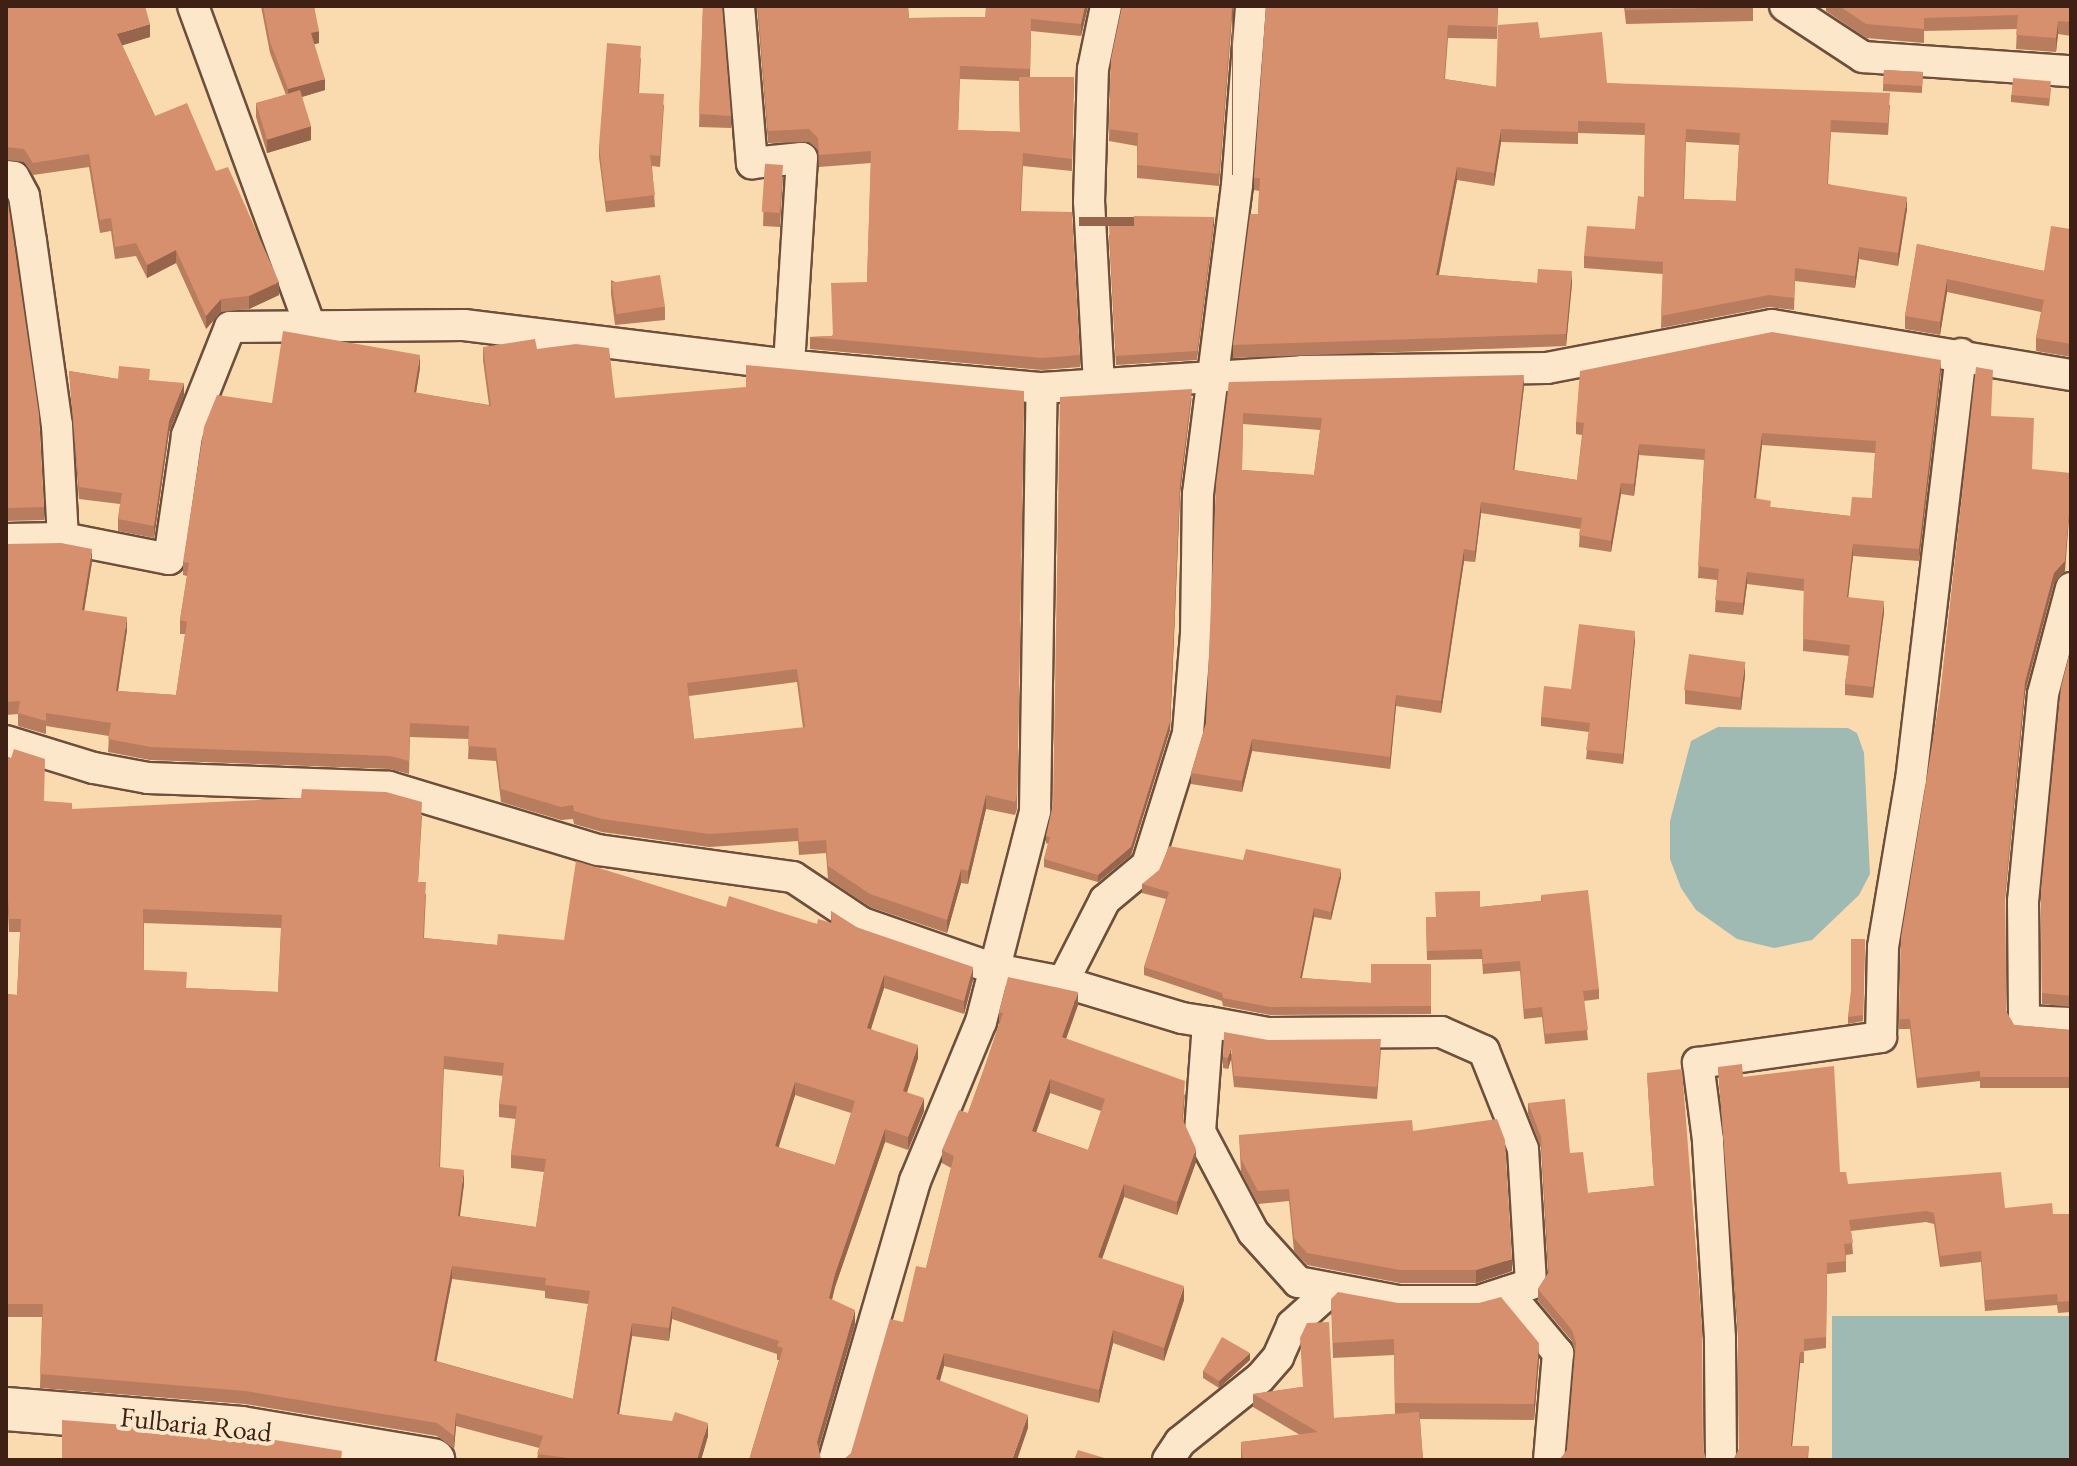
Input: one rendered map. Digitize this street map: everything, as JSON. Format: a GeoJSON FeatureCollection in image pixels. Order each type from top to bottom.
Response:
{"type":"FeatureCollection","features":[{"type":"Feature","properties":{"kind":"main road","name":"Fulbaria Road"},"geometry":{"type":"LineString","coordinates":[[6,1409],[241,1428],[408,1457]]}},
{"type":"Feature","properties":{"kind":"street"},"geometry":{"type":"LineString","coordinates":[[193,6],[310,326]]}},
{"type":"Feature","properties":{"kind":"street"},"geometry":{"type":"LineString","coordinates":[[739,6],[752,163],[802,158],[789,362]]}},
{"type":"Feature","properties":{"kind":"street"},"geometry":{"type":"LineString","coordinates":[[1099,385],[1089,202],[1093,69],[1106,6]]}},
{"type":"Feature","properties":{"kind":"street"},"geometry":{"type":"LineString","coordinates":[[1063,982],[1105,900],[1147,865],[1188,733],[1196,634],[1198,494],[1237,185],[1251,6]]}},
{"type":"Feature","properties":{"kind":"street"},"geometry":{"type":"LineString","coordinates":[[1785,6],[1863,57],[2071,71]]}},
{"type":"Feature","properties":{"kind":"street"},"geometry":{"type":"LineString","coordinates":[[6,176],[14,177],[24,196],[57,425],[63,538]]}},
{"type":"Feature","properties":{"kind":"street"},"geometry":{"type":"LineString","coordinates":[[6,539],[63,538],[169,559],[187,435],[230,327],[464,325],[1042,388],[1303,371],[1547,368],[1772,325],[1961,354],[2071,375]]}},
{"type":"Feature","properties":{"kind":"street"},"geometry":{"type":"LineString","coordinates":[[1721,1460],[1718,1308],[1698,1063],[1881,1037],[1883,947],[1911,780],[1961,354]]}},
{"type":"Feature","properties":{"kind":"street"},"geometry":{"type":"LineString","coordinates":[[834,1460],[915,1181],[981,1022],[1035,811],[1042,388]]}},
{"type":"Feature","properties":{"kind":"street"},"geometry":{"type":"LineString","coordinates":[[2069,607],[2043,694],[2039,768],[2026,830],[2024,1021],[2071,1023]]}},
{"type":"Feature","properties":{"kind":"street"},"geometry":{"type":"LineString","coordinates":[[6,741],[94,768],[148,778],[389,787],[598,850],[793,877],[862,923],[995,969],[1063,982],[1208,1022],[1268,1033],[1441,1032],[1484,1051],[1523,1149],[1531,1284],[1479,1301],[1398,1301],[1330,1291],[1298,1282],[1253,1232],[1214,1165],[1200,1132],[1208,1022]]}},
{"type":"Feature","properties":{"kind":"street"},"geometry":{"type":"LineString","coordinates":[[1168,1460],[1180,1442],[1260,1378],[1278,1357],[1292,1325],[1330,1291]]}},
{"type":"Feature","properties":{"kind":"street"},"geometry":{"type":"LineString","coordinates":[[1507,1292],[1558,1353],[1549,1460]]}},
{"type":"Feature","properties":{"kind":"water"},"geometry":{"type":"Polygon","coordinates":[[[1718,727],[1848,728],[1857,733],[1864,753],[1870,874],[1859,895],[1812,940],[1774,948],[1737,939],[1696,910],[1681,888],[1670,859],[1670,821],[1691,741],[1718,727]]]}},
{"type":"Feature","properties":{"kind":"water"},"geometry":{"type":"Polygon","coordinates":[[[1832,1316],[2071,1316],[2071,1458],[1832,1458],[1832,1316]]]}},
{"type":"Feature","properties":{"kind":"building"},"geometry":{"type":"Polygon","coordinates":[[[6,6],[145,6],[150,24],[117,34],[155,116],[187,103],[216,171],[228,167],[279,282],[249,296],[221,299],[206,316],[176,250],[147,265],[136,243],[115,247],[111,218],[100,220],[89,154],[33,163],[24,149],[6,147],[6,6]]]}},
{"type":"Feature","properties":{"kind":"building"},"geometry":{"type":"Polygon","coordinates":[[[263,6],[314,6],[319,31],[311,33],[325,79],[288,89],[270,42],[263,6]]]}},
{"type":"Feature","properties":{"kind":"building"},"geometry":{"type":"Polygon","coordinates":[[[703,6],[722,6],[731,116],[699,114],[703,6]]]}},
{"type":"Feature","properties":{"kind":"building"},"geometry":{"type":"Polygon","coordinates":[[[758,6],[908,6],[909,18],[985,17],[986,6],[1085,6],[1081,24],[1031,19],[1030,69],[960,66],[958,130],[1020,132],[1019,77],[1074,77],[1072,159],[1023,153],[1020,211],[1072,212],[1080,355],[1042,358],[810,337],[833,336],[831,283],[867,282],[871,151],[819,155],[818,138],[809,129],[768,131],[758,6]]]}},
{"type":"Feature","properties":{"kind":"building"},"geometry":{"type":"Polygon","coordinates":[[[1122,6],[1232,6],[1219,174],[1137,165],[1138,133],[1109,129],[1111,59],[1122,6]]]}},
{"type":"Feature","properties":{"kind":"building"},"geometry":{"type":"Polygon","coordinates":[[[1266,6],[1497,6],[1497,27],[1448,25],[1444,79],[1496,87],[1498,25],[1538,22],[1540,38],[1602,32],[1607,83],[1890,93],[1888,123],[1831,120],[1827,184],[1907,197],[1898,253],[1859,247],[1855,276],[1795,268],[1794,298],[1769,295],[1661,316],[1663,262],[1584,256],[1587,226],[1635,229],[1638,196],[1644,197],[1645,123],[1578,121],[1578,132],[1501,129],[1494,173],[1457,167],[1436,275],[1537,283],[1538,269],[1572,271],[1566,334],[1233,345],[1250,214],[1258,214],[1260,178],[1254,178],[1266,6]],[[1686,129],[1683,199],[1736,201],[1740,133],[1686,129]]]}},
{"type":"Feature","properties":{"kind":"building"},"geometry":{"type":"Polygon","coordinates":[[[1625,6],[1753,6],[1753,7],[1626,10],[1625,6]]]}},
{"type":"Feature","properties":{"kind":"building"},"geometry":{"type":"Polygon","coordinates":[[[1839,6],[2071,6],[2071,22],[2058,21],[2056,38],[2016,35],[2018,15],[1924,18],[1924,29],[1866,24],[1839,6]]]}},
{"type":"Feature","properties":{"kind":"building"},"geometry":{"type":"Polygon","coordinates":[[[607,43],[641,46],[638,93],[664,94],[660,156],[650,155],[655,195],[606,201],[599,146],[607,43]]]}},
{"type":"Feature","properties":{"kind":"building"},"geometry":{"type":"Polygon","coordinates":[[[1884,70],[1923,72],[1922,86],[1883,84],[1884,70]]]}},
{"type":"Feature","properties":{"kind":"building"},"geometry":{"type":"Polygon","coordinates":[[[2013,78],[2051,81],[2049,98],[2012,95],[2013,78]]]}},
{"type":"Feature","properties":{"kind":"building"},"geometry":{"type":"Polygon","coordinates":[[[300,90],[311,126],[267,140],[256,103],[300,90]]]}},
{"type":"Feature","properties":{"kind":"building"},"geometry":{"type":"Polygon","coordinates":[[[765,164],[783,165],[780,213],[762,212],[765,164]]]}},
{"type":"Feature","properties":{"kind":"building"},"geometry":{"type":"Polygon","coordinates":[[[6,189],[39,414],[44,507],[6,508],[6,189]]]}},
{"type":"Feature","properties":{"kind":"building"},"geometry":{"type":"Polygon","coordinates":[[[1134,216],[1214,217],[1197,351],[1116,356],[1109,226],[1134,226],[1134,216]]]}},
{"type":"Feature","properties":{"kind":"building"},"geometry":{"type":"Polygon","coordinates":[[[2051,226],[2071,229],[2071,344],[2036,338],[2044,300],[1947,279],[1940,322],[1905,316],[1917,244],[2044,271],[2051,226]]]}},
{"type":"Feature","properties":{"kind":"building"},"geometry":{"type":"Polygon","coordinates":[[[660,275],[665,307],[617,314],[612,283],[660,275]]]}},
{"type":"Feature","properties":{"kind":"building"},"geometry":{"type":"Polygon","coordinates":[[[283,331],[420,355],[414,392],[491,406],[483,347],[535,339],[537,349],[576,344],[609,348],[615,398],[746,387],[746,365],[1024,391],[1017,795],[1015,802],[986,795],[968,871],[961,869],[947,920],[870,894],[828,866],[826,840],[799,842],[798,828],[709,834],[602,819],[574,811],[573,805],[561,807],[501,789],[496,748],[468,746],[469,726],[410,723],[409,761],[390,756],[150,747],[108,739],[111,723],[46,713],[46,721],[18,713],[20,701],[6,702],[6,544],[61,543],[92,549],[82,610],[127,617],[116,691],[176,695],[187,622],[180,620],[189,563],[183,562],[204,427],[217,395],[272,403],[283,331]],[[797,669],[687,683],[694,739],[805,727],[797,669]]]}},
{"type":"Feature","properties":{"kind":"building"},"geometry":{"type":"Polygon","coordinates":[[[1772,332],[1941,360],[1919,549],[1853,544],[1847,597],[1884,601],[1873,687],[1845,684],[1850,645],[1803,639],[1804,579],[1747,572],[1743,603],[1715,600],[1719,569],[1698,566],[1705,449],[1639,444],[1634,484],[1621,483],[1611,541],[1579,535],[1582,518],[1481,502],[1475,551],[1464,549],[1441,701],[1396,695],[1390,757],[1252,739],[1242,781],[1191,773],[1206,723],[1216,484],[1229,382],[1524,375],[1513,470],[1577,480],[1584,423],[1576,422],[1580,371],[1772,332]],[[1243,413],[1242,470],[1314,475],[1322,418],[1243,413]],[[1762,433],[1754,498],[1771,501],[1770,507],[1850,516],[1852,497],[1872,498],[1876,441],[1762,433]]]}},
{"type":"Feature","properties":{"kind":"building"},"geometry":{"type":"Polygon","coordinates":[[[119,366],[150,369],[149,380],[184,383],[169,421],[154,526],[118,519],[122,493],[79,487],[69,371],[118,379],[119,366]]]}},
{"type":"Feature","properties":{"kind":"building"},"geometry":{"type":"Polygon","coordinates":[[[1976,367],[1993,370],[1991,416],[2034,418],[2032,469],[2071,473],[2065,561],[2054,573],[2025,682],[2005,891],[2006,1011],[2014,1025],[2071,1030],[2071,1077],[1980,1077],[1980,1071],[1917,1078],[1910,1019],[1899,1019],[1901,938],[1940,695],[1976,367]]]}},
{"type":"Feature","properties":{"kind":"building"},"geometry":{"type":"Polygon","coordinates":[[[1192,389],[1180,486],[1170,722],[1131,847],[1098,875],[1044,859],[1053,804],[1060,397],[1192,389]]]}},
{"type":"Feature","properties":{"kind":"building"},"geometry":{"type":"Polygon","coordinates":[[[1579,624],[1635,631],[1623,754],[1586,750],[1590,723],[1541,717],[1544,686],[1571,689],[1579,624]]]}},
{"type":"Feature","properties":{"kind":"building"},"geometry":{"type":"Polygon","coordinates":[[[2071,648],[2071,996],[2042,993],[2041,891],[2061,687],[2071,648]]]}},
{"type":"Feature","properties":{"kind":"building"},"geometry":{"type":"Polygon","coordinates":[[[1689,654],[1745,662],[1740,698],[1684,690],[1689,654]]]}},
{"type":"Feature","properties":{"kind":"building"},"geometry":{"type":"Polygon","coordinates":[[[14,749],[45,759],[44,801],[72,803],[72,809],[301,798],[302,789],[386,792],[422,802],[418,882],[426,882],[423,938],[497,945],[498,934],[564,940],[576,861],[726,907],[729,896],[817,924],[818,919],[832,923],[831,911],[856,927],[973,967],[964,1001],[884,975],[867,1028],[918,1045],[903,1091],[924,1098],[908,1137],[885,1129],[835,1274],[829,1298],[855,1310],[817,1442],[823,1460],[749,1460],[783,1348],[777,1346],[779,1341],[672,1306],[669,1328],[632,1323],[617,1414],[672,1421],[675,1412],[708,1423],[697,1460],[584,1460],[537,1454],[543,1436],[456,1413],[454,1436],[437,1423],[245,1391],[40,1374],[43,1304],[6,1304],[6,994],[17,995],[21,919],[9,919],[6,899],[6,758],[11,758],[14,749]],[[143,909],[144,970],[187,972],[186,988],[278,992],[282,915],[143,909]],[[444,1056],[439,1167],[464,1170],[458,1216],[536,1227],[546,1159],[511,1155],[517,1106],[499,1104],[504,1063],[444,1056]],[[795,1082],[775,1146],[835,1165],[855,1101],[795,1082]],[[452,1266],[434,1361],[573,1399],[590,1291],[545,1285],[546,1278],[452,1266]]]}},
{"type":"Feature","properties":{"kind":"building"},"geometry":{"type":"Polygon","coordinates":[[[1169,846],[1243,860],[1246,849],[1341,869],[1331,912],[1314,908],[1300,978],[1371,983],[1371,964],[1431,964],[1431,1006],[1270,1007],[1223,998],[1222,993],[1144,967],[1169,892],[1142,884],[1159,870],[1169,846]]]}},
{"type":"Feature","properties":{"kind":"building"},"geometry":{"type":"Polygon","coordinates":[[[1588,890],[1599,989],[1583,991],[1588,1030],[1545,1034],[1542,1007],[1524,1009],[1520,961],[1483,964],[1482,949],[1427,951],[1426,917],[1436,917],[1435,892],[1480,891],[1480,907],[1542,901],[1541,895],[1588,890]]]}},
{"type":"Feature","properties":{"kind":"building"},"geometry":{"type":"Polygon","coordinates":[[[1851,939],[1865,939],[1863,1015],[1848,1017],[1851,990],[1851,939]]]}},
{"type":"Feature","properties":{"kind":"building"},"geometry":{"type":"Polygon","coordinates":[[[1008,977],[1078,992],[1062,1037],[1185,1081],[1182,1118],[1196,1149],[1177,1202],[1124,1184],[1098,1257],[1184,1286],[1164,1348],[1113,1330],[1099,1390],[944,1353],[936,1379],[1028,1415],[1012,1460],[843,1460],[851,1453],[890,1319],[903,1322],[916,1266],[926,1268],[954,1156],[942,1150],[959,1110],[968,1113],[1003,1013],[999,1012],[1008,977]],[[1050,1079],[1032,1131],[1088,1150],[1105,1099],[1050,1079]]]}},
{"type":"Feature","properties":{"kind":"building"},"geometry":{"type":"Polygon","coordinates":[[[1224,1032],[1268,1040],[1381,1039],[1377,1087],[1234,1076],[1231,1048],[1228,1058],[1223,1057],[1224,1032]]]}},
{"type":"Feature","properties":{"kind":"building"},"geometry":{"type":"Polygon","coordinates":[[[1742,1064],[1743,1077],[1834,1066],[1840,1172],[1846,1172],[1848,1184],[2001,1172],[2005,1208],[2052,1203],[2053,1214],[2071,1214],[2071,1301],[2058,1302],[2057,1294],[1985,1300],[1981,1251],[1940,1256],[1934,1213],[1926,1211],[1849,1220],[1853,1243],[1844,1244],[1846,1261],[1827,1263],[1826,1337],[1804,1339],[1804,1352],[1800,1352],[1791,1446],[1809,1446],[1807,1460],[1733,1460],[1739,1449],[1738,1326],[1718,1067],[1742,1064]]]}},
{"type":"Feature","properties":{"kind":"building"},"geometry":{"type":"Polygon","coordinates":[[[1682,1069],[1702,1327],[1703,1449],[1709,1460],[1559,1460],[1567,1450],[1576,1343],[1572,1330],[1538,1289],[1549,1272],[1541,1137],[1528,1103],[1565,1099],[1570,1153],[1583,1152],[1588,1193],[1654,1186],[1647,1073],[1682,1069]]]}},
{"type":"Feature","properties":{"kind":"building"},"geometry":{"type":"Polygon","coordinates":[[[1497,1119],[1505,1140],[1512,1259],[1476,1270],[1400,1270],[1307,1253],[1294,1238],[1289,1189],[1258,1191],[1241,1159],[1239,1135],[1412,1120],[1413,1131],[1497,1119]]]}},
{"type":"Feature","properties":{"kind":"building"},"geometry":{"type":"Polygon","coordinates":[[[1338,1292],[1398,1303],[1479,1303],[1501,1297],[1539,1343],[1534,1404],[1395,1403],[1394,1339],[1333,1343],[1331,1299],[1338,1292]]]}},
{"type":"Feature","properties":{"kind":"building"},"geometry":{"type":"Polygon","coordinates":[[[1329,1322],[1334,1418],[1419,1412],[1423,1460],[1243,1460],[1241,1442],[1318,1432],[1253,1394],[1303,1387],[1300,1338],[1307,1323],[1329,1322]]]}},
{"type":"Feature","properties":{"kind":"building"},"geometry":{"type":"Polygon","coordinates":[[[1222,1337],[1250,1353],[1219,1381],[1203,1371],[1222,1337]]]}},
{"type":"Feature","properties":{"kind":"building"},"geometry":{"type":"Polygon","coordinates":[[[62,1420],[238,1434],[342,1451],[341,1460],[62,1460],[62,1420]]]}},
{"type":"Feature","properties":{"kind":"building"},"geometry":{"type":"Polygon","coordinates":[[[1078,1450],[1111,1460],[1074,1460],[1078,1450]]]}}]}
